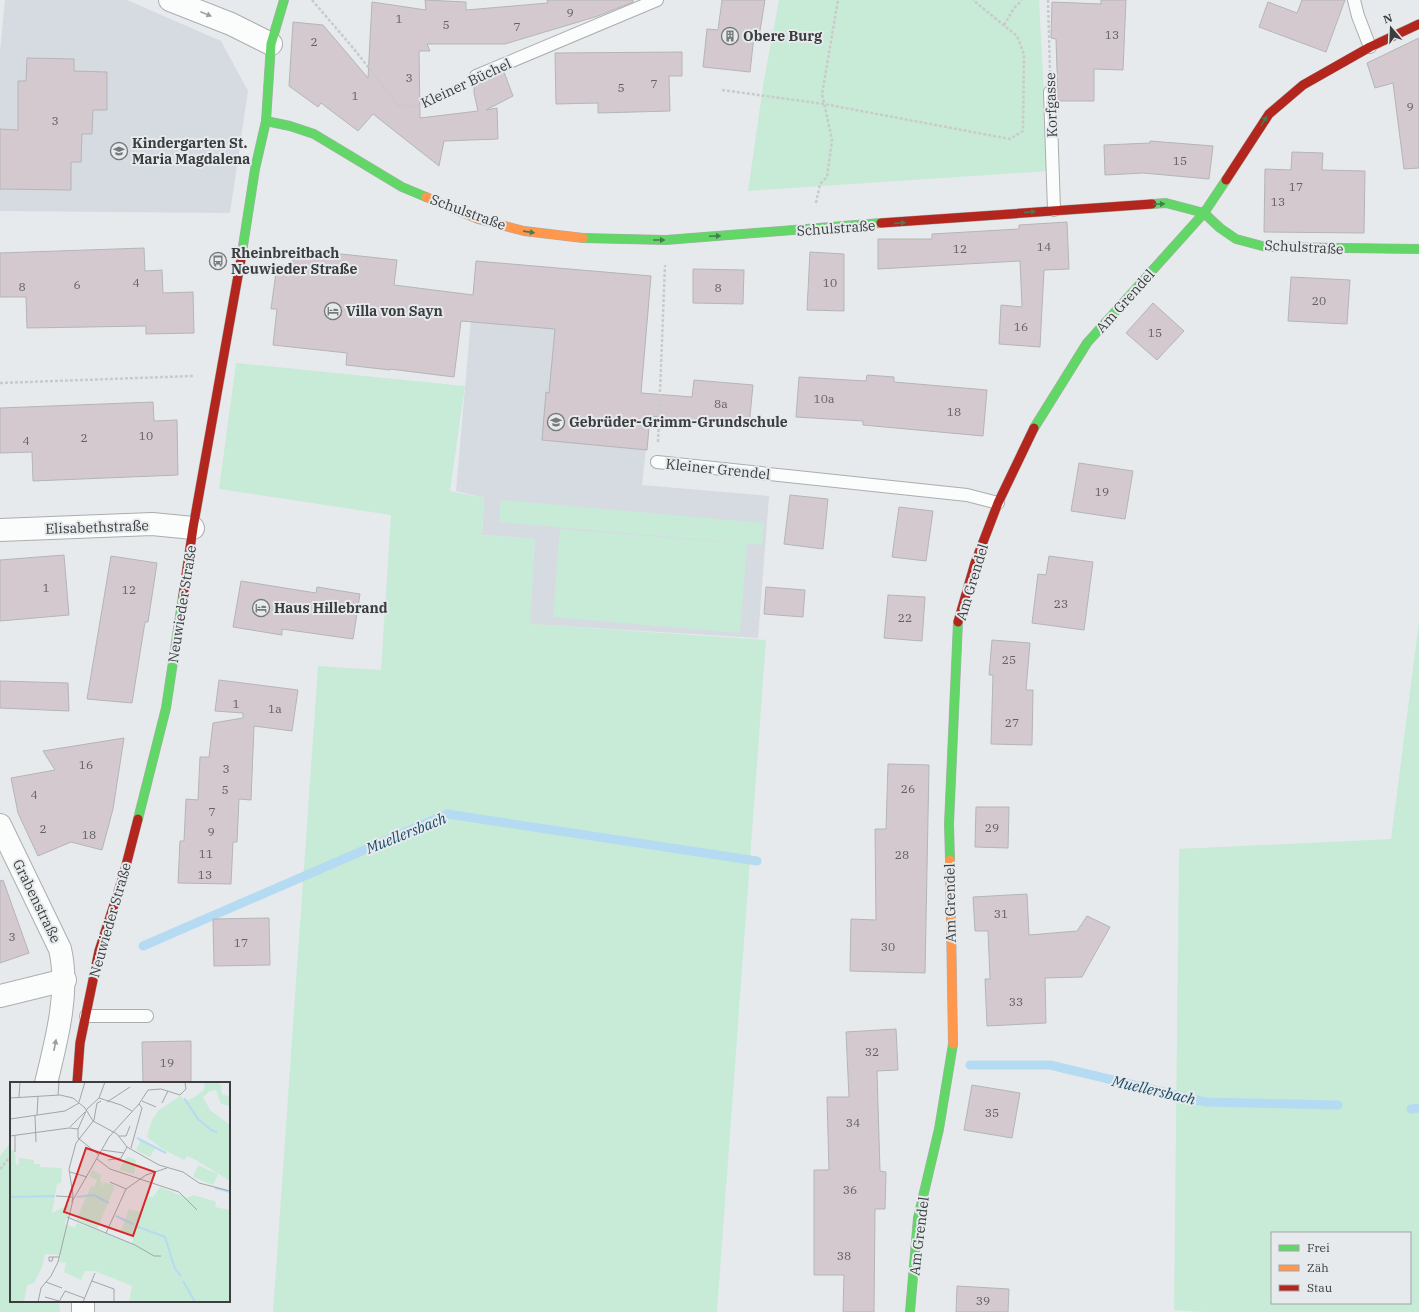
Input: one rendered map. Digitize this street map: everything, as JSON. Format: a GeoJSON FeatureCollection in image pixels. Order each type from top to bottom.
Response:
{"type":"FeatureCollection","features":[{"type":"Feature","properties":{"kind":"street"},"geometry":{"type":"LineString","coordinates":[[170,0],[231,24],[271,44]]}},
{"type":"Feature","properties":{"kind":"street","name":"Neuwieder Straße"},"geometry":{"type":"LineString","coordinates":[[77,1082],[80,1043],[99,951],[123,877],[166,708],[193,528],[240,267],[255,169],[266,121],[271,44],[284,0]]}},
{"type":"Feature","properties":{"kind":"street","name":"Am Grendel"},"geometry":{"type":"LineString","coordinates":[[910,1312],[918,1218],[939,1129],[953,1043],[949,824],[958,622],[975,563],[998,503],[1037,422],[1087,343],[1204,213],[1244,155],[1269,114],[1303,85],[1370,47],[1419,24]]}},
{"type":"Feature","properties":{"kind":"street","name":"Schulstraße"},"geometry":{"type":"LineString","coordinates":[[266,121],[290,126],[314,134],[402,187],[478,219],[524,231],[580,238],[666,240],[1054,210],[1166,203],[1204,213],[1220,228],[1236,239],[1266,247],[1419,249]]}},
{"type":"Feature","properties":{"kind":"street","name":"Elisabethstraße"},"geometry":{"type":"LineString","coordinates":[[0,530],[152,524],[193,528]]}},
{"type":"Feature","properties":{"kind":"street","name":"Grabenstraße"},"geometry":{"type":"LineString","coordinates":[[0,825],[60,949],[64,980],[56,1045],[46,1082]]}},
{"type":"Feature","properties":{"kind":"street"},"geometry":{"type":"LineString","coordinates":[[0,996],[64,980]]}},
{"type":"Feature","properties":{"kind":"lane","name":"Kleiner Büchel"},"geometry":{"type":"LineString","coordinates":[[476,76],[639,9],[657,0]]}},
{"type":"Feature","properties":{"kind":"lane"},"geometry":{"type":"LineString","coordinates":[[1354,0],[1358,16],[1370,47]]}},
{"type":"Feature","properties":{"kind":"lane","name":"Korfgasse"},"geometry":{"type":"LineString","coordinates":[[1050,92],[1054,210]]}},
{"type":"Feature","properties":{"kind":"lane","name":"Kleiner Grendel"},"geometry":{"type":"LineString","coordinates":[[657,462],[967,495],[998,503]]}},
{"type":"Feature","properties":{"kind":"lane"},"geometry":{"type":"LineString","coordinates":[[86,1016],[147,1016]]}},
{"type":"Feature","properties":{"kind":"path","name":"Kleiner Büchel"},"geometry":{"type":"LineString","coordinates":[[312,0],[354,49],[398,105],[417,107],[476,76]]}},
{"type":"Feature","properties":{"kind":"path"},"geometry":{"type":"LineString","coordinates":[[816,229],[816,199],[820,184],[826,177],[832,140],[822,94],[838,0]]}},
{"type":"Feature","properties":{"kind":"path"},"geometry":{"type":"LineString","coordinates":[[722,90],[824,104],[1010,138],[1023,131],[1024,54],[1017,36],[973,0]]}},
{"type":"Feature","properties":{"kind":"path"},"geometry":{"type":"LineString","coordinates":[[1004,25],[1014,8],[1022,0]]}},
{"type":"Feature","properties":{"kind":"path","name":"Korfgasse"},"geometry":{"type":"LineString","coordinates":[[1048,0],[1050,92]]}},
{"type":"Feature","properties":{"kind":"path","name":"Kleiner Grendel"},"geometry":{"type":"LineString","coordinates":[[657,462],[666,240]]}},
{"type":"Feature","properties":{"kind":"path"},"geometry":{"type":"LineString","coordinates":[[0,383],[221,374]]}},
{"type":"Feature","properties":{"kind":"path"},"geometry":{"type":"LineString","coordinates":[[0,1169],[10,1157]]}},
{"type":"Feature","properties":{"kind":"shaded area","name":"Kindergarten St. Maria Magdalena"},"geometry":{"type":"Polygon","coordinates":[[[5,0],[127,0],[221,41],[248,91],[230,213],[0,211],[0,51],[5,0]]]}},
{"type":"Feature","properties":{"kind":"shaded area","name":"Gebrüder-Grimm-Grundschule"},"geometry":{"type":"Polygon","coordinates":[[[476,261],[533,266],[533,268],[561,268],[651,276],[641,393],[652,394],[642,485],[769,496],[758,638],[529,624],[535,539],[482,535],[484,498],[456,491],[476,261]]]}},
{"type":"Feature","properties":{"kind":"green space"},"geometry":{"type":"Polygon","coordinates":[[[779,0],[1039,0],[1048,171],[748,191],[763,86],[779,0]]]}},
{"type":"Feature","properties":{"kind":"green space"},"geometry":{"type":"Polygon","coordinates":[[[236,363],[465,386],[450,491],[484,498],[482,535],[535,539],[530,624],[766,640],[717,1312],[273,1312],[318,666],[381,670],[391,515],[219,489],[236,363]]]}},
{"type":"Feature","properties":{"kind":"green space"},"geometry":{"type":"Polygon","coordinates":[[[501,500],[764,523],[762,545],[499,522],[501,500]]]}},
{"type":"Feature","properties":{"kind":"green space"},"geometry":{"type":"Polygon","coordinates":[[[560,529],[747,544],[740,633],[553,617],[560,529]]]}},
{"type":"Feature","properties":{"kind":"green space"},"geometry":{"type":"Polygon","coordinates":[[[1419,622],[1419,1312],[1204,1312],[1174,1310],[1179,849],[1391,839],[1419,622]]]}},
{"type":"Feature","properties":{"kind":"green space"},"geometry":{"type":"Polygon","coordinates":[[[10,1143],[10,1302],[59,1302],[60,1312],[0,1312],[0,1156],[10,1143]]]}},
{"type":"Feature","properties":{"kind":"building"},"geometry":{"type":"Polygon","coordinates":[[[425,0],[466,2],[466,10],[548,3],[547,0],[633,0],[633,2],[598,16],[505,44],[427,44],[430,51],[419,51],[420,118],[478,111],[474,93],[474,85],[504,72],[513,96],[486,110],[497,108],[498,139],[444,141],[439,166],[373,114],[358,131],[321,103],[318,107],[289,86],[293,22],[323,25],[368,78],[372,2],[426,10],[425,0]]]}},
{"type":"Feature","properties":{"kind":"building","name":"Obere Burg"},"geometry":{"type":"Polygon","coordinates":[[[722,0],[765,0],[759,37],[754,36],[750,72],[703,67],[707,29],[718,30],[722,0]]]}},
{"type":"Feature","properties":{"kind":"building"},"geometry":{"type":"Polygon","coordinates":[[[1101,0],[1126,0],[1123,70],[1094,69],[1094,101],[1058,101],[1056,39],[1051,38],[1052,2],[1101,4],[1101,0]]]}},
{"type":"Feature","properties":{"kind":"building"},"geometry":{"type":"Polygon","coordinates":[[[1302,0],[1345,0],[1326,52],[1259,27],[1268,2],[1297,13],[1302,0]]]}},
{"type":"Feature","properties":{"kind":"building"},"geometry":{"type":"Polygon","coordinates":[[[1419,38],[1419,168],[1404,169],[1393,83],[1375,88],[1367,63],[1419,38]]]}},
{"type":"Feature","properties":{"kind":"building"},"geometry":{"type":"Polygon","coordinates":[[[682,52],[682,76],[669,76],[670,111],[598,113],[598,103],[556,104],[555,53],[682,52]]]}},
{"type":"Feature","properties":{"kind":"building"},"geometry":{"type":"Polygon","coordinates":[[[27,58],[74,59],[74,71],[107,72],[107,110],[93,110],[92,134],[82,134],[81,162],[71,162],[71,190],[0,189],[0,129],[18,130],[18,81],[26,81],[27,58]]]}},
{"type":"Feature","properties":{"kind":"building"},"geometry":{"type":"Polygon","coordinates":[[[1150,141],[1213,146],[1209,179],[1143,173],[1105,175],[1104,145],[1150,143],[1150,141]]]}},
{"type":"Feature","properties":{"kind":"building"},"geometry":{"type":"Polygon","coordinates":[[[1292,152],[1323,153],[1322,170],[1365,171],[1364,233],[1264,232],[1265,169],[1291,170],[1292,152]]]}},
{"type":"Feature","properties":{"kind":"building"},"geometry":{"type":"Polygon","coordinates":[[[1067,222],[1069,269],[1044,270],[1040,347],[999,344],[1001,305],[1022,307],[1020,261],[878,269],[878,239],[932,239],[932,234],[1019,229],[1019,225],[1067,222]]]}},
{"type":"Feature","properties":{"kind":"building"},"geometry":{"type":"Polygon","coordinates":[[[144,248],[145,271],[162,270],[163,293],[193,292],[194,333],[146,334],[146,326],[27,328],[26,297],[0,297],[0,253],[144,248]]]}},
{"type":"Feature","properties":{"kind":"building"},"geometry":{"type":"Polygon","coordinates":[[[295,249],[397,260],[394,285],[473,295],[476,261],[651,276],[641,393],[692,397],[694,380],[753,385],[749,426],[650,416],[647,450],[542,440],[546,392],[549,393],[555,329],[461,321],[454,377],[346,365],[347,353],[273,345],[277,309],[271,309],[277,265],[292,266],[295,249]]]}},
{"type":"Feature","properties":{"kind":"building"},"geometry":{"type":"Polygon","coordinates":[[[810,252],[844,254],[844,311],[807,310],[810,252]]]}},
{"type":"Feature","properties":{"kind":"building"},"geometry":{"type":"Polygon","coordinates":[[[693,269],[744,270],[743,304],[693,303],[693,269]]]}},
{"type":"Feature","properties":{"kind":"building"},"geometry":{"type":"Polygon","coordinates":[[[1291,277],[1350,280],[1347,324],[1288,321],[1291,277]]]}},
{"type":"Feature","properties":{"kind":"building"},"geometry":{"type":"Polygon","coordinates":[[[1153,303],[1184,331],[1157,360],[1126,333],[1153,303]]]}},
{"type":"Feature","properties":{"kind":"building"},"geometry":{"type":"Polygon","coordinates":[[[867,375],[894,377],[894,382],[987,390],[983,436],[863,425],[863,421],[796,417],[799,377],[866,381],[867,375]]]}},
{"type":"Feature","properties":{"kind":"building"},"geometry":{"type":"Polygon","coordinates":[[[153,402],[154,421],[177,420],[178,475],[33,481],[32,452],[0,453],[0,408],[153,402]]]}},
{"type":"Feature","properties":{"kind":"building"},"geometry":{"type":"Polygon","coordinates":[[[1079,463],[1133,471],[1125,519],[1071,511],[1079,463]]]}},
{"type":"Feature","properties":{"kind":"building"},"geometry":{"type":"Polygon","coordinates":[[[790,495],[828,499],[823,549],[784,544],[790,495]]]}},
{"type":"Feature","properties":{"kind":"building"},"geometry":{"type":"Polygon","coordinates":[[[899,507],[933,511],[926,561],[892,557],[899,507]]]}},
{"type":"Feature","properties":{"kind":"building"},"geometry":{"type":"Polygon","coordinates":[[[64,555],[69,615],[0,621],[0,560],[64,555]]]}},
{"type":"Feature","properties":{"kind":"building"},"geometry":{"type":"Polygon","coordinates":[[[111,556],[157,563],[148,622],[145,622],[132,703],[87,699],[111,556]]]}},
{"type":"Feature","properties":{"kind":"building"},"geometry":{"type":"Polygon","coordinates":[[[1049,556],[1093,562],[1084,630],[1032,623],[1038,574],[1046,575],[1049,556]]]}},
{"type":"Feature","properties":{"kind":"building"},"geometry":{"type":"Polygon","coordinates":[[[241,581],[316,593],[317,587],[360,594],[353,639],[282,629],[282,635],[233,627],[241,581]]]}},
{"type":"Feature","properties":{"kind":"building"},"geometry":{"type":"Polygon","coordinates":[[[766,587],[805,590],[803,617],[764,614],[766,587]]]}},
{"type":"Feature","properties":{"kind":"building"},"geometry":{"type":"Polygon","coordinates":[[[888,595],[925,597],[922,641],[884,638],[888,595]]]}},
{"type":"Feature","properties":{"kind":"building"},"geometry":{"type":"Polygon","coordinates":[[[992,640],[1030,643],[1026,690],[1033,690],[1032,745],[991,744],[993,675],[989,675],[992,640]]]}},
{"type":"Feature","properties":{"kind":"building"},"geometry":{"type":"Polygon","coordinates":[[[219,680],[298,690],[292,731],[254,726],[251,800],[239,799],[237,842],[233,842],[231,884],[178,883],[180,841],[184,841],[186,799],[198,800],[200,757],[209,757],[213,723],[243,718],[243,713],[215,711],[219,680]]]}},
{"type":"Feature","properties":{"kind":"building"},"geometry":{"type":"Polygon","coordinates":[[[0,681],[68,683],[69,711],[0,708],[0,681]]]}},
{"type":"Feature","properties":{"kind":"building"},"geometry":{"type":"Polygon","coordinates":[[[124,738],[113,809],[102,850],[71,842],[38,856],[18,813],[11,778],[55,770],[43,751],[124,738]]]}},
{"type":"Feature","properties":{"kind":"building"},"geometry":{"type":"Polygon","coordinates":[[[888,764],[929,765],[925,973],[850,971],[851,919],[876,920],[875,829],[886,829],[888,764]]]}},
{"type":"Feature","properties":{"kind":"building"},"geometry":{"type":"Polygon","coordinates":[[[976,807],[1009,807],[1008,848],[975,847],[976,807]]]}},
{"type":"Feature","properties":{"kind":"building"},"geometry":{"type":"Polygon","coordinates":[[[3,880],[29,953],[0,963],[0,881],[3,880]]]}},
{"type":"Feature","properties":{"kind":"building"},"geometry":{"type":"Polygon","coordinates":[[[1027,894],[1029,935],[1077,931],[1087,916],[1110,927],[1082,977],[1045,978],[1046,1023],[987,1026],[985,979],[990,979],[988,931],[975,931],[973,897],[1027,894]]]}},
{"type":"Feature","properties":{"kind":"building"},"geometry":{"type":"Polygon","coordinates":[[[269,918],[270,965],[214,966],[213,919],[269,918]]]}},
{"type":"Feature","properties":{"kind":"building"},"geometry":{"type":"Polygon","coordinates":[[[896,1029],[898,1070],[877,1071],[880,1171],[886,1172],[885,1209],[875,1209],[874,1312],[843,1312],[844,1275],[814,1275],[814,1170],[829,1170],[827,1097],[849,1097],[846,1032],[896,1029]]]}},
{"type":"Feature","properties":{"kind":"building"},"geometry":{"type":"Polygon","coordinates":[[[191,1041],[191,1082],[143,1082],[142,1042],[191,1041]]]}},
{"type":"Feature","properties":{"kind":"building"},"geometry":{"type":"Polygon","coordinates":[[[972,1085],[1020,1093],[1012,1138],[964,1130],[972,1085]]]}},
{"type":"Feature","properties":{"kind":"building"},"geometry":{"type":"Polygon","coordinates":[[[957,1286],[1009,1289],[1008,1312],[956,1312],[957,1286]]]}},
{"type":"Feature","properties":{"kind":"waterway","name":"Muellersbach"},"geometry":{"type":"LineString","coordinates":[[143,946],[447,814],[757,861]]}},
{"type":"Feature","properties":{"kind":"waterway","name":"Muellersbach"},"geometry":{"type":"LineString","coordinates":[[970,1065],[1050,1065],[1205,1102],[1338,1105]]}},
{"type":"Feature","properties":{"kind":"waterway","name":"Muellersbach"},"geometry":{"type":"LineString","coordinates":[[1411,1109],[1419,1108]]}},
{"type":"Feature","properties":{"kind":"traffic: fast"},"geometry":{"type":"LineString","coordinates":[[241,259],[255,169],[266,121],[271,44],[284,0]]}},
{"type":"Feature","properties":{"kind":"traffic: fast"},"geometry":{"type":"LineString","coordinates":[[266,121],[290,126],[314,134],[402,187],[426,197]]}},
{"type":"Feature","properties":{"kind":"traffic: fast"},"geometry":{"type":"LineString","coordinates":[[1034,428],[1087,343],[1204,213],[1226,180]]}},
{"type":"Feature","properties":{"kind":"traffic: fast"},"geometry":{"type":"LineString","coordinates":[[1152,204],[1166,203],[1204,213],[1220,228],[1236,239],[1266,247],[1419,249]]}},
{"type":"Feature","properties":{"kind":"traffic: fast"},"geometry":{"type":"LineString","coordinates":[[583,238],[666,240],[881,223]]}},
{"type":"Feature","properties":{"kind":"traffic: fast"},"geometry":{"type":"LineString","coordinates":[[138,819],[166,708],[183,596]]}},
{"type":"Feature","properties":{"kind":"traffic: fast"},"geometry":{"type":"LineString","coordinates":[[950,860],[949,824],[958,622]]}},
{"type":"Feature","properties":{"kind":"traffic: fast"},"geometry":{"type":"LineString","coordinates":[[910,1312],[918,1218],[939,1129],[953,1044]]}},
{"type":"Feature","properties":{"kind":"traffic: slow"},"geometry":{"type":"LineString","coordinates":[[426,197],[478,219],[524,231],[583,238]]}},
{"type":"Feature","properties":{"kind":"traffic: slow"},"geometry":{"type":"LineString","coordinates":[[950,860],[953,1044]]}},
{"type":"Feature","properties":{"kind":"traffic: jam"},"geometry":{"type":"LineString","coordinates":[[1226,180],[1269,114],[1303,85],[1370,47],[1419,24]]}},
{"type":"Feature","properties":{"kind":"traffic: jam"},"geometry":{"type":"LineString","coordinates":[[881,223],[1152,204]]}},
{"type":"Feature","properties":{"kind":"traffic: jam"},"geometry":{"type":"LineString","coordinates":[[183,596],[193,528],[241,259]]}},
{"type":"Feature","properties":{"kind":"traffic: jam"},"geometry":{"type":"LineString","coordinates":[[958,622],[975,563],[998,503],[1034,428]]}},
{"type":"Feature","properties":{"kind":"traffic: jam"},"geometry":{"type":"LineString","coordinates":[[77,1082],[80,1043],[99,951],[123,877],[138,819]]}},
{"type":"Feature","properties":{"kind":"place","name":"Obere Burg"},"geometry":{"type":"Point","coordinates":[730,36]}},
{"type":"Feature","properties":{"kind":"place","name":"Kindergarten St. Maria Magdalena"},"geometry":{"type":"Point","coordinates":[119,151]}},
{"type":"Feature","properties":{"kind":"place","name":"Rheinbreitbach Neuwieder Straße"},"geometry":{"type":"Point","coordinates":[218,261]}},
{"type":"Feature","properties":{"kind":"place","name":"Villa von Sayn"},"geometry":{"type":"Point","coordinates":[333,311]}},
{"type":"Feature","properties":{"kind":"place","name":"Gebrüder-Grimm-Grundschule"},"geometry":{"type":"Point","coordinates":[556,422]}},
{"type":"Feature","properties":{"kind":"place","name":"Haus Hillebrand"},"geometry":{"type":"Point","coordinates":[261,608]}}]}
